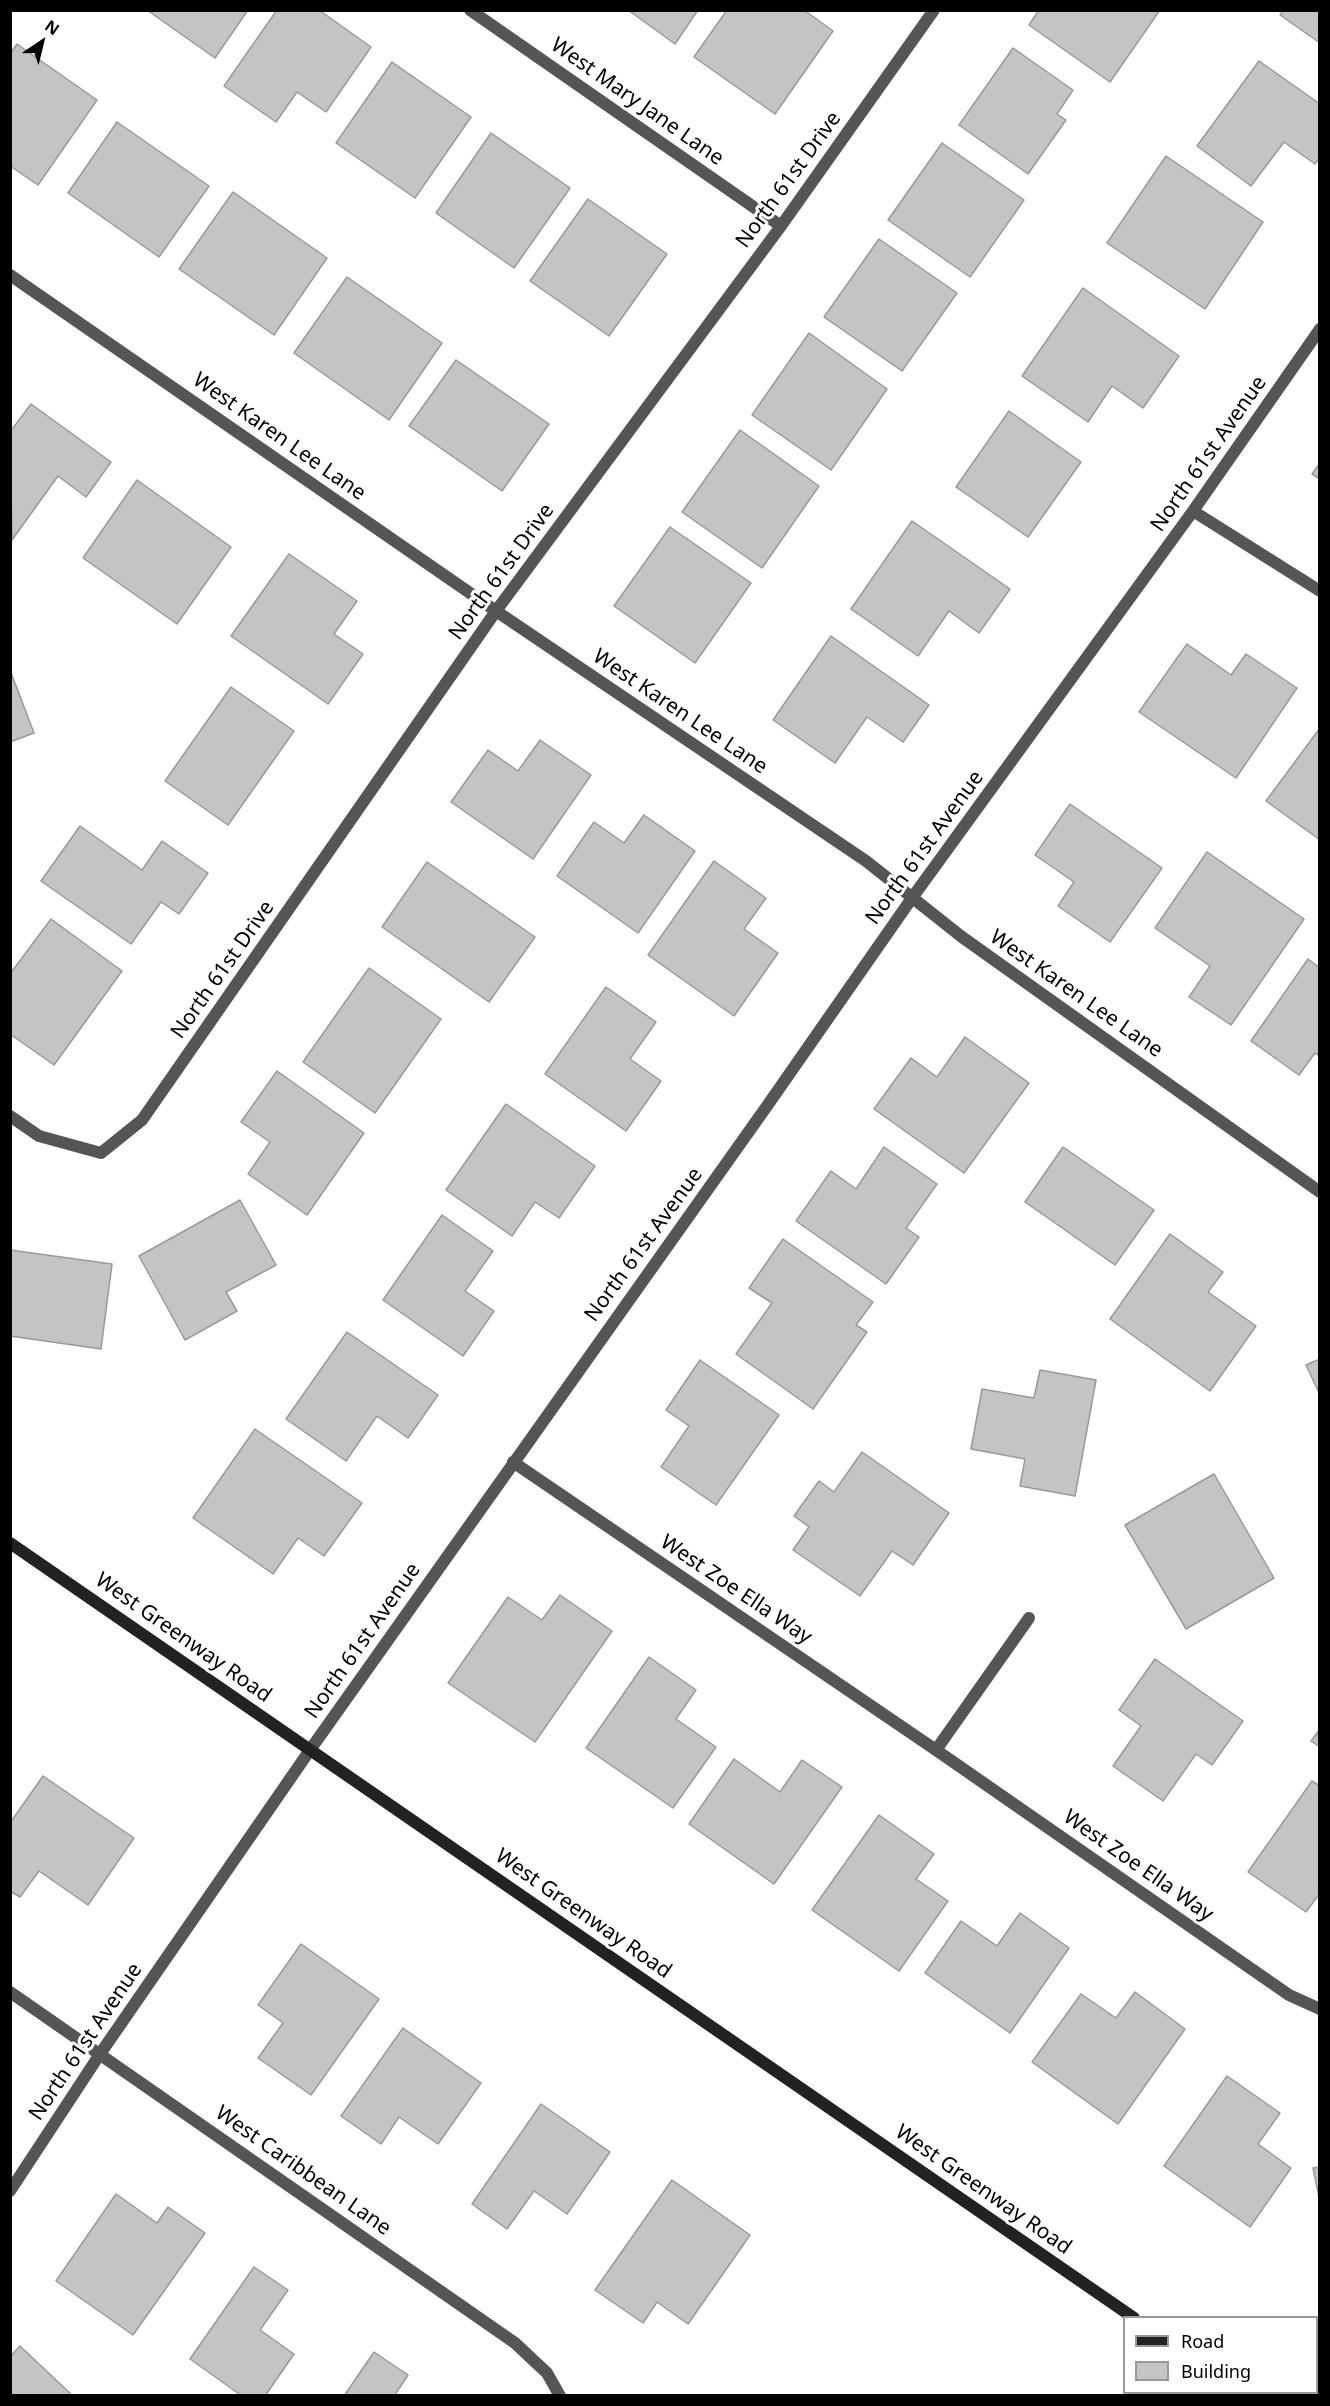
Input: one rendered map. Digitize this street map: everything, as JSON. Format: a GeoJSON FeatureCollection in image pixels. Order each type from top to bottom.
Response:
{"type":"FeatureCollection","features":[{"type":"Feature","properties":{"kind":"main road","name":"West Greenway Road"},"geometry":{"type":"LineString","coordinates":[[10,1543],[1131,2316]]}},
{"type":"Feature","properties":{"kind":"street","name":"West Mary Jane Lane"},"geometry":{"type":"LineString","coordinates":[[470,10],[781,226]]}},
{"type":"Feature","properties":{"kind":"street","name":"North 61st Drive"},"geometry":{"type":"LineString","coordinates":[[10,1116],[39,1136],[101,1153],[142,1120],[496,611],[781,226],[934,10]]}},
{"type":"Feature","properties":{"kind":"street","name":"West Karen Lee Lane"},"geometry":{"type":"LineString","coordinates":[[10,275],[496,611],[867,861],[962,937],[1320,1192]]}},
{"type":"Feature","properties":{"kind":"street","name":"North 61st Avenue"},"geometry":{"type":"LineString","coordinates":[[10,2191],[100,2054],[310,1750],[912,898],[1193,511],[1320,329]]}},
{"type":"Feature","properties":{"kind":"street"},"geometry":{"type":"LineString","coordinates":[[1193,511],[1320,591]]}},
{"type":"Feature","properties":{"kind":"street","name":"West Zoe Ella Way"},"geometry":{"type":"LineString","coordinates":[[513,1462],[936,1750],[1289,1995],[1320,2009]]}},
{"type":"Feature","properties":{"kind":"street"},"geometry":{"type":"LineString","coordinates":[[936,1750],[1029,1618]]}},
{"type":"Feature","properties":{"kind":"street","name":"West Caribbean Lane"},"geometry":{"type":"LineString","coordinates":[[10,1992],[515,2343],[547,2373],[560,2396]]}},
{"type":"Feature","properties":{"kind":"building"},"geometry":{"type":"Polygon","coordinates":[[[147,10],[248,10],[215,58],[147,10]]]}},
{"type":"Feature","properties":{"kind":"building"},"geometry":{"type":"Polygon","coordinates":[[[277,10],[319,10],[371,47],[326,112],[297,92],[276,122],[224,86],[277,10]]]}},
{"type":"Feature","properties":{"kind":"building"},"geometry":{"type":"Polygon","coordinates":[[[628,10],[698,10],[675,44],[628,10]]]}},
{"type":"Feature","properties":{"kind":"building"},"geometry":{"type":"Polygon","coordinates":[[[727,10],[804,10],[833,31],[775,114],[694,57],[727,10]]]}},
{"type":"Feature","properties":{"kind":"building"},"geometry":{"type":"Polygon","coordinates":[[[1039,10],[1160,10],[1110,82],[1029,25],[1039,10]]]}},
{"type":"Feature","properties":{"kind":"building"},"geometry":{"type":"Polygon","coordinates":[[[1284,10],[1320,10],[1320,43],[1280,15],[1284,10]]]}},
{"type":"Feature","properties":{"kind":"building"},"geometry":{"type":"Polygon","coordinates":[[[17,44],[97,100],[38,185],[10,166],[10,54],[17,44]]]}},
{"type":"Feature","properties":{"kind":"building"},"geometry":{"type":"Polygon","coordinates":[[[1013,48],[1073,90],[1057,114],[1066,120],[1028,174],[959,125],[1013,48]]]}},
{"type":"Feature","properties":{"kind":"building"},"geometry":{"type":"Polygon","coordinates":[[[1259,61],[1320,104],[1320,157],[1315,164],[1284,142],[1251,186],[1197,146],[1259,61]]]}},
{"type":"Feature","properties":{"kind":"building"},"geometry":{"type":"Polygon","coordinates":[[[392,62],[471,117],[415,198],[336,143],[392,62]]]}},
{"type":"Feature","properties":{"kind":"building"},"geometry":{"type":"Polygon","coordinates":[[[117,122],[209,186],[159,257],[68,193],[117,122]]]}},
{"type":"Feature","properties":{"kind":"building"},"geometry":{"type":"Polygon","coordinates":[[[491,133],[570,188],[514,268],[436,213],[491,133]]]}},
{"type":"Feature","properties":{"kind":"building"},"geometry":{"type":"Polygon","coordinates":[[[942,143],[1024,200],[970,277],[888,220],[942,143]]]}},
{"type":"Feature","properties":{"kind":"building"},"geometry":{"type":"Polygon","coordinates":[[[1166,156],[1263,222],[1205,309],[1107,243],[1166,156]]]}},
{"type":"Feature","properties":{"kind":"building"},"geometry":{"type":"Polygon","coordinates":[[[233,192],[327,258],[274,335],[179,269],[233,192]]]}},
{"type":"Feature","properties":{"kind":"building"},"geometry":{"type":"Polygon","coordinates":[[[588,199],[667,254],[609,336],[530,281],[588,199]]]}},
{"type":"Feature","properties":{"kind":"building"},"geometry":{"type":"Polygon","coordinates":[[[879,239],[957,293],[902,371],[824,317],[879,239]]]}},
{"type":"Feature","properties":{"kind":"building"},"geometry":{"type":"Polygon","coordinates":[[[347,277],[442,343],[389,420],[294,353],[347,277]]]}},
{"type":"Feature","properties":{"kind":"building"},"geometry":{"type":"Polygon","coordinates":[[[1083,288],[1179,356],[1143,408],[1112,386],[1088,422],[1022,376],[1083,288]]]}},
{"type":"Feature","properties":{"kind":"building"},"geometry":{"type":"Polygon","coordinates":[[[809,333],[887,389],[831,470],[752,415],[809,333]]]}},
{"type":"Feature","properties":{"kind":"building"},"geometry":{"type":"Polygon","coordinates":[[[456,360],[549,424],[502,491],[409,426],[456,360]]]}},
{"type":"Feature","properties":{"kind":"building"},"geometry":{"type":"Polygon","coordinates":[[[31,404],[111,462],[86,497],[58,476],[12,540],[10,432],[31,404]]]}},
{"type":"Feature","properties":{"kind":"building"},"geometry":{"type":"Polygon","coordinates":[[[1009,411],[1081,462],[1028,537],[956,487],[1009,411]]]}},
{"type":"Feature","properties":{"kind":"building"},"geometry":{"type":"Polygon","coordinates":[[[740,430],[819,486],[762,568],[682,512],[740,430]]]}},
{"type":"Feature","properties":{"kind":"building"},"geometry":{"type":"Polygon","coordinates":[[[1320,463],[1320,479],[1312,474],[1320,463]]]}},
{"type":"Feature","properties":{"kind":"building"},"geometry":{"type":"Polygon","coordinates":[[[137,480],[231,547],[177,624],[83,558],[137,480]]]}},
{"type":"Feature","properties":{"kind":"building"},"geometry":{"type":"Polygon","coordinates":[[[912,521],[1010,589],[979,633],[949,611],[918,656],[851,609],[912,521]]]}},
{"type":"Feature","properties":{"kind":"building"},"geometry":{"type":"Polygon","coordinates":[[[670,527],[751,583],[695,663],[614,606],[670,527]]]}},
{"type":"Feature","properties":{"kind":"building"},"geometry":{"type":"Polygon","coordinates":[[[289,554],[357,601],[334,634],[363,654],[328,704],[231,636],[289,554]]]}},
{"type":"Feature","properties":{"kind":"building"},"geometry":{"type":"Polygon","coordinates":[[[831,636],[929,705],[903,742],[867,717],[835,763],[773,720],[831,636]]]}},
{"type":"Feature","properties":{"kind":"building"},"geometry":{"type":"Polygon","coordinates":[[[1187,644],[1231,675],[1246,654],[1297,688],[1236,778],[1139,712],[1187,644]]]}},
{"type":"Feature","properties":{"kind":"building"},"geometry":{"type":"Polygon","coordinates":[[[10,670],[34,733],[10,742],[10,670]]]}},
{"type":"Feature","properties":{"kind":"building"},"geometry":{"type":"Polygon","coordinates":[[[231,687],[294,731],[228,825],[165,781],[231,687]]]}},
{"type":"Feature","properties":{"kind":"building"},"geometry":{"type":"Polygon","coordinates":[[[1320,728],[1320,840],[1266,801],[1320,728]]]}},
{"type":"Feature","properties":{"kind":"building"},"geometry":{"type":"Polygon","coordinates":[[[540,740],[591,775],[533,859],[451,802],[488,750],[518,771],[540,740]]]}},
{"type":"Feature","properties":{"kind":"building"},"geometry":{"type":"Polygon","coordinates":[[[1070,804],[1162,868],[1110,942],[1058,906],[1074,882],[1035,855],[1070,804]]]}},
{"type":"Feature","properties":{"kind":"building"},"geometry":{"type":"Polygon","coordinates":[[[644,815],[695,851],[638,933],[557,876],[594,822],[624,843],[644,815]]]}},
{"type":"Feature","properties":{"kind":"building"},"geometry":{"type":"Polygon","coordinates":[[[80,826],[142,870],[162,841],[208,873],[179,914],[161,902],[131,944],[41,881],[80,826]]]}},
{"type":"Feature","properties":{"kind":"building"},"geometry":{"type":"Polygon","coordinates":[[[1207,852],[1304,919],[1231,1025],[1189,997],[1210,966],[1155,928],[1207,852]]]}},
{"type":"Feature","properties":{"kind":"building"},"geometry":{"type":"Polygon","coordinates":[[[714,861],[766,898],[744,929],[778,953],[734,1016],[648,955],[714,861]]]}},
{"type":"Feature","properties":{"kind":"building"},"geometry":{"type":"Polygon","coordinates":[[[427,862],[535,937],[489,1002],[382,927],[427,862]]]}},
{"type":"Feature","properties":{"kind":"building"},"geometry":{"type":"Polygon","coordinates":[[[51,919],[122,971],[54,1065],[10,1034],[10,974],[51,919]]]}},
{"type":"Feature","properties":{"kind":"building"},"geometry":{"type":"Polygon","coordinates":[[[1308,959],[1320,968],[1320,1056],[1315,1053],[1299,1075],[1251,1041],[1308,959]]]}},
{"type":"Feature","properties":{"kind":"building"},"geometry":{"type":"Polygon","coordinates":[[[369,968],[441,1019],[375,1113],[303,1062],[369,968]]]}},
{"type":"Feature","properties":{"kind":"building"},"geometry":{"type":"Polygon","coordinates":[[[606,987],[656,1022],[630,1059],[661,1081],[626,1131],[545,1074],[606,987]]]}},
{"type":"Feature","properties":{"kind":"building"},"geometry":{"type":"Polygon","coordinates":[[[965,1037],[1029,1083],[964,1173],[874,1109],[911,1058],[937,1077],[965,1037]]]}},
{"type":"Feature","properties":{"kind":"building"},"geometry":{"type":"Polygon","coordinates":[[[277,1071],[364,1133],[307,1215],[248,1174],[270,1142],[241,1122],[277,1071]]]}},
{"type":"Feature","properties":{"kind":"building"},"geometry":{"type":"Polygon","coordinates":[[[506,1104],[595,1166],[559,1218],[535,1202],[512,1236],[446,1190],[506,1104]]]}},
{"type":"Feature","properties":{"kind":"building"},"geometry":{"type":"Polygon","coordinates":[[[884,1147],[937,1184],[906,1228],[919,1237],[886,1284],[796,1221],[831,1171],[856,1189],[884,1147]]]}},
{"type":"Feature","properties":{"kind":"building"},"geometry":{"type":"Polygon","coordinates":[[[1063,1147],[1154,1210],[1115,1265],[1025,1202],[1063,1147]]]}},
{"type":"Feature","properties":{"kind":"building"},"geometry":{"type":"Polygon","coordinates":[[[240,1200],[276,1265],[226,1292],[237,1311],[185,1340],[139,1256],[240,1200]]]}},
{"type":"Feature","properties":{"kind":"building"},"geometry":{"type":"Polygon","coordinates":[[[442,1215],[493,1251],[465,1291],[494,1311],[463,1356],[383,1300],[442,1215]]]}},
{"type":"Feature","properties":{"kind":"building"},"geometry":{"type":"Polygon","coordinates":[[[1170,1234],[1223,1272],[1208,1292],[1256,1326],[1210,1391],[1110,1319],[1170,1234]]]}},
{"type":"Feature","properties":{"kind":"building"},"geometry":{"type":"Polygon","coordinates":[[[783,1239],[873,1302],[856,1325],[867,1332],[813,1409],[736,1354],[772,1303],[749,1288],[783,1239]]]}},
{"type":"Feature","properties":{"kind":"building"},"geometry":{"type":"Polygon","coordinates":[[[10,1250],[112,1264],[101,1349],[10,1336],[10,1250]]]}},
{"type":"Feature","properties":{"kind":"building"},"geometry":{"type":"Polygon","coordinates":[[[347,1332],[438,1395],[408,1438],[377,1416],[346,1461],[286,1419],[347,1332]]]}},
{"type":"Feature","properties":{"kind":"building"},"geometry":{"type":"Polygon","coordinates":[[[1320,1359],[1320,1395],[1306,1365],[1320,1359]]]}},
{"type":"Feature","properties":{"kind":"building"},"geometry":{"type":"Polygon","coordinates":[[[700,1360],[779,1415],[716,1505],[661,1467],[689,1426],[666,1410],[700,1360]]]}},
{"type":"Feature","properties":{"kind":"building"},"geometry":{"type":"Polygon","coordinates":[[[1040,1370],[1096,1380],[1075,1496],[1020,1486],[1025,1459],[971,1449],[982,1389],[1034,1398],[1040,1370]]]}},
{"type":"Feature","properties":{"kind":"building"},"geometry":{"type":"Polygon","coordinates":[[[255,1429],[362,1503],[324,1556],[298,1538],[273,1574],[193,1518],[255,1429]]]}},
{"type":"Feature","properties":{"kind":"building"},"geometry":{"type":"Polygon","coordinates":[[[862,1452],[949,1513],[913,1565],[892,1551],[860,1596],[793,1550],[809,1527],[794,1516],[819,1481],[834,1492],[862,1452]]]}},
{"type":"Feature","properties":{"kind":"building"},"geometry":{"type":"Polygon","coordinates":[[[1214,1474],[1274,1578],[1186,1629],[1125,1525],[1214,1474]]]}},
{"type":"Feature","properties":{"kind":"building"},"geometry":{"type":"Polygon","coordinates":[[[560,1595],[612,1631],[535,1742],[448,1683],[508,1597],[542,1620],[560,1595]]]}},
{"type":"Feature","properties":{"kind":"building"},"geometry":{"type":"Polygon","coordinates":[[[649,1657],[696,1690],[676,1719],[716,1747],[673,1808],[586,1748],[649,1657]]]}},
{"type":"Feature","properties":{"kind":"building"},"geometry":{"type":"Polygon","coordinates":[[[1155,1659],[1243,1721],[1212,1765],[1196,1754],[1163,1801],[1113,1766],[1141,1726],[1119,1710],[1155,1659]]]}},
{"type":"Feature","properties":{"kind":"building"},"geometry":{"type":"Polygon","coordinates":[[[1320,1729],[1320,1747],[1311,1741],[1320,1729]]]}},
{"type":"Feature","properties":{"kind":"building"},"geometry":{"type":"Polygon","coordinates":[[[734,1759],[780,1792],[802,1760],[842,1787],[774,1884],[689,1824],[734,1759]]]}},
{"type":"Feature","properties":{"kind":"building"},"geometry":{"type":"Polygon","coordinates":[[[43,1776],[134,1838],[88,1905],[39,1871],[20,1897],[10,1891],[10,1823],[43,1776]]]}},
{"type":"Feature","properties":{"kind":"building"},"geometry":{"type":"Polygon","coordinates":[[[1312,1781],[1320,1786],[1320,1893],[1306,1912],[1248,1872],[1312,1781]]]}},
{"type":"Feature","properties":{"kind":"building"},"geometry":{"type":"Polygon","coordinates":[[[879,1815],[934,1854],[916,1879],[948,1901],[899,1971],[812,1910],[879,1815]]]}},
{"type":"Feature","properties":{"kind":"building"},"geometry":{"type":"Polygon","coordinates":[[[1020,1913],[1069,1948],[1010,2033],[925,1973],[961,1921],[997,1946],[1020,1913]]]}},
{"type":"Feature","properties":{"kind":"building"},"geometry":{"type":"Polygon","coordinates":[[[301,1944],[379,1999],[311,2095],[258,2058],[283,2023],[258,2005],[301,1944]]]}},
{"type":"Feature","properties":{"kind":"building"},"geometry":{"type":"Polygon","coordinates":[[[1135,1992],[1185,2029],[1118,2124],[1032,2062],[1081,1994],[1116,2018],[1135,1992]]]}},
{"type":"Feature","properties":{"kind":"building"},"geometry":{"type":"Polygon","coordinates":[[[403,2028],[481,2083],[438,2144],[399,2117],[381,2144],[341,2116],[403,2028]]]}},
{"type":"Feature","properties":{"kind":"building"},"geometry":{"type":"Polygon","coordinates":[[[1227,2076],[1280,2113],[1258,2144],[1291,2168],[1250,2227],[1164,2166],[1227,2076]]]}},
{"type":"Feature","properties":{"kind":"building"},"geometry":{"type":"Polygon","coordinates":[[[541,2104],[610,2152],[567,2214],[534,2191],[507,2229],[472,2204],[541,2104]]]}},
{"type":"Feature","properties":{"kind":"building"},"geometry":{"type":"Polygon","coordinates":[[[1320,2167],[1320,2202],[1313,2168],[1320,2167]]]}},
{"type":"Feature","properties":{"kind":"building"},"geometry":{"type":"Polygon","coordinates":[[[672,2180],[750,2235],[688,2324],[657,2302],[643,2323],[595,2290],[672,2180]]]}},
{"type":"Feature","properties":{"kind":"building"},"geometry":{"type":"Polygon","coordinates":[[[116,2194],[157,2223],[168,2207],[205,2233],[133,2335],[56,2281],[116,2194]]]}},
{"type":"Feature","properties":{"kind":"building"},"geometry":{"type":"Polygon","coordinates":[[[254,2267],[288,2290],[260,2330],[294,2354],[265,2396],[242,2396],[190,2359],[254,2267]]]}},
{"type":"Feature","properties":{"kind":"building"},"geometry":{"type":"Polygon","coordinates":[[[20,2346],[73,2396],[10,2396],[10,2357],[20,2346]]]}},
{"type":"Feature","properties":{"kind":"building"},"geometry":{"type":"Polygon","coordinates":[[[374,2352],[408,2375],[394,2396],[344,2396],[374,2352]]]}}]}
